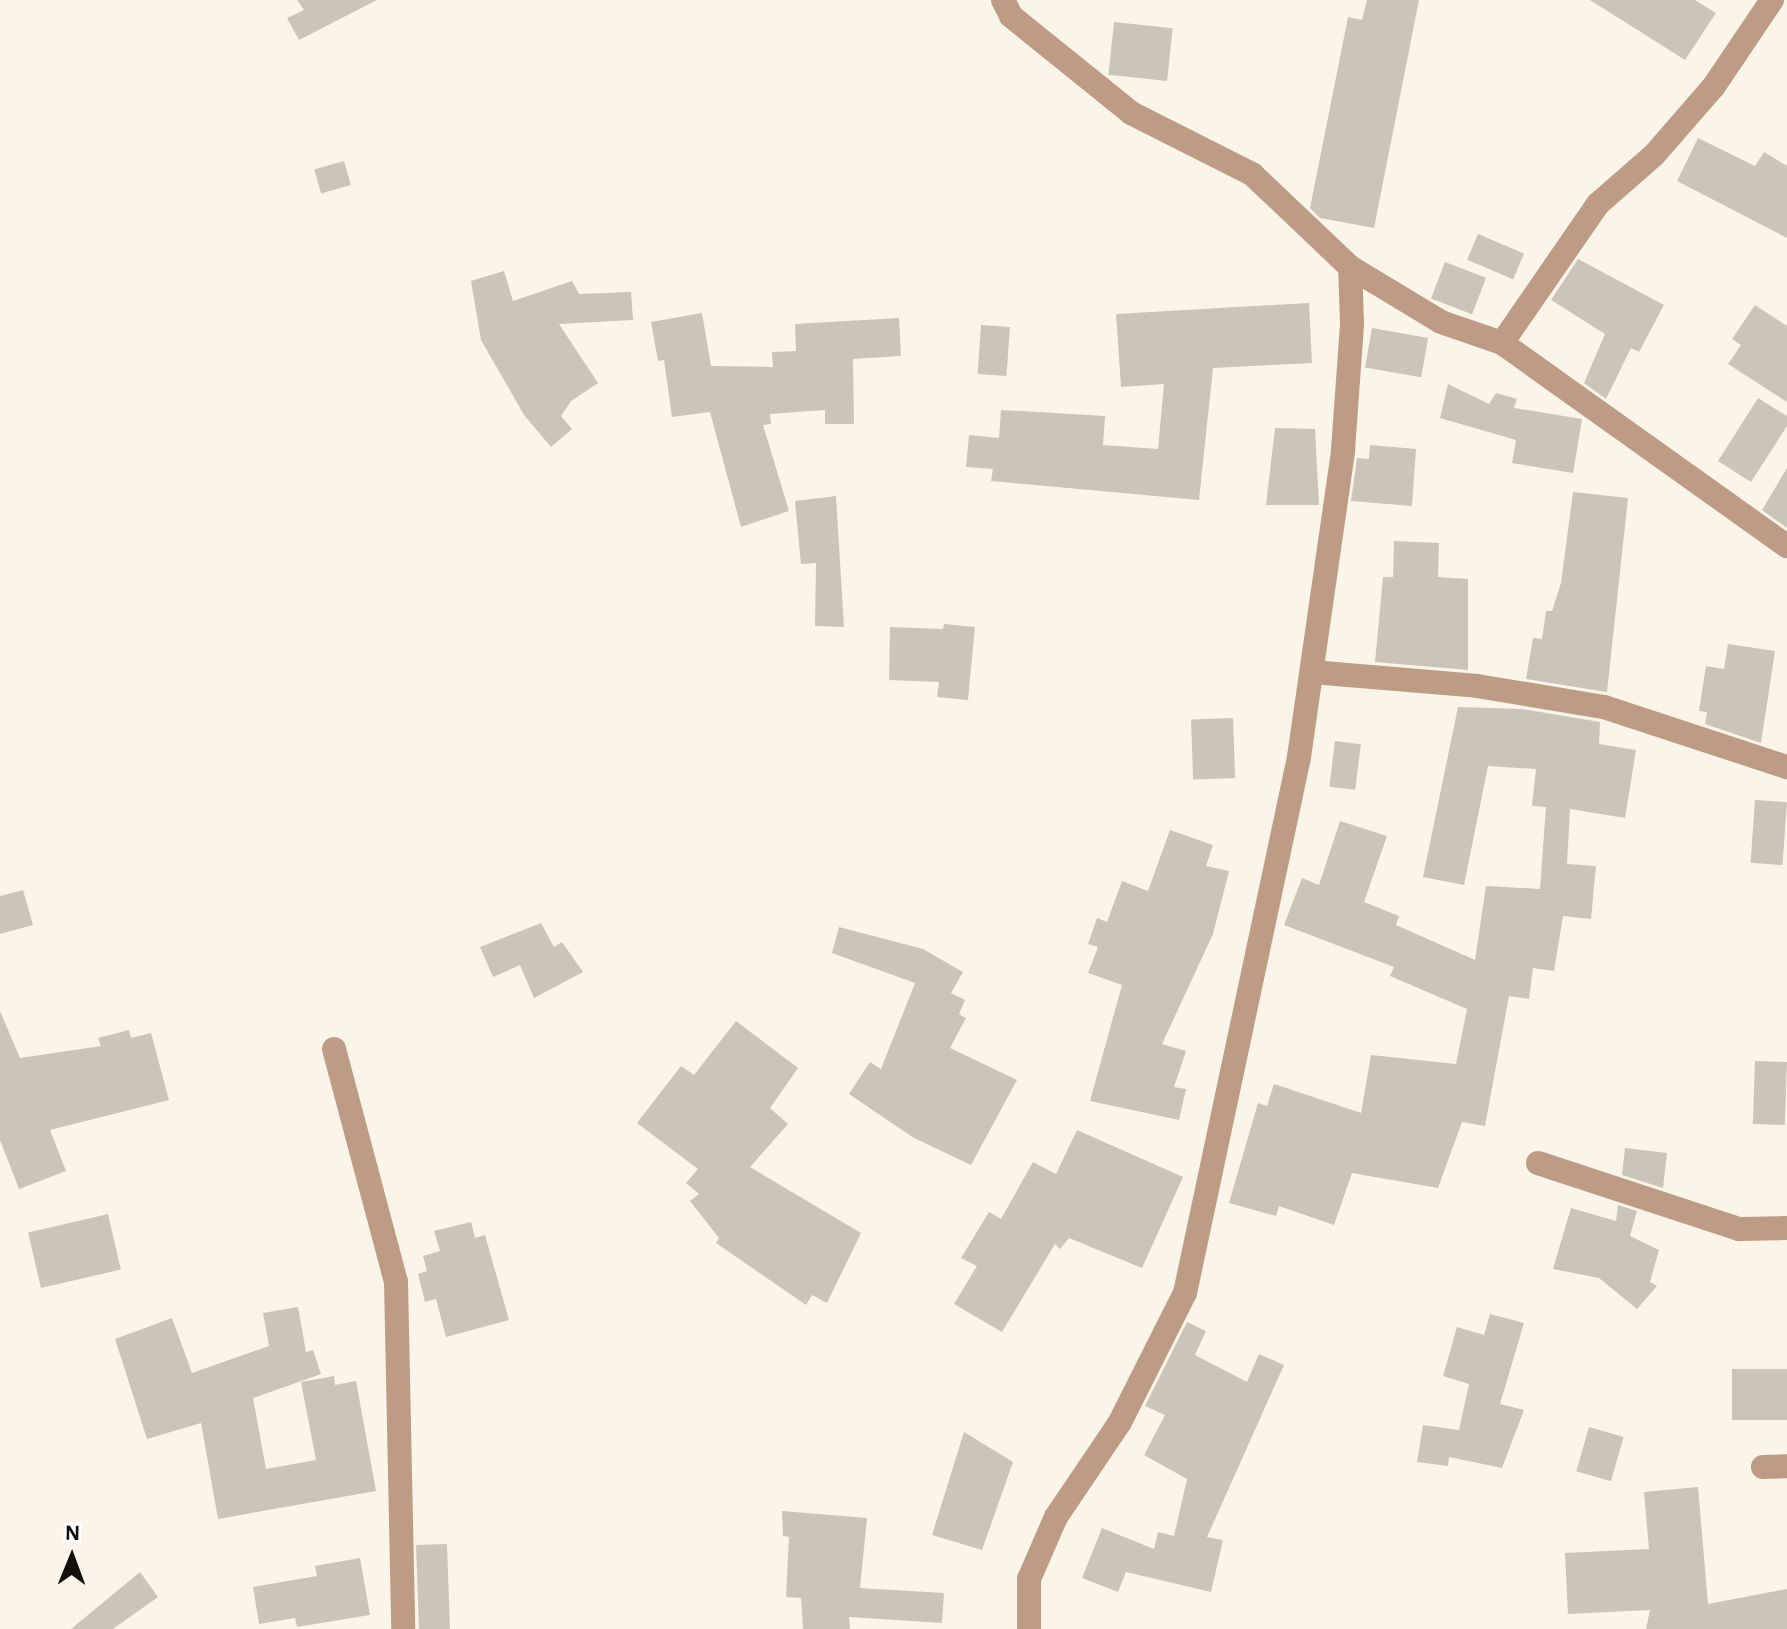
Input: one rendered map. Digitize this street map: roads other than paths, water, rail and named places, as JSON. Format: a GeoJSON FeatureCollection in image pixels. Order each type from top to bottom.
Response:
{"type":"FeatureCollection","features":[{"type":"Feature","properties":{"kind":"street"},"geometry":{"type":"LineString","coordinates":[[1003,0],[1011,16],[1131,113],[1252,174],[1350,267],[1441,322],[1502,343],[1787,546]]}},
{"type":"Feature","properties":{"kind":"street"},"geometry":{"type":"LineString","coordinates":[[1502,343],[1598,204],[1654,155],[1714,86],[1772,0]]}},
{"type":"Feature","properties":{"kind":"street"},"geometry":{"type":"LineString","coordinates":[[1029,1629],[1029,1579],[1056,1517],[1120,1422],[1185,1293],[1312,672],[1343,450],[1352,323],[1350,267]]}},
{"type":"Feature","properties":{"kind":"street"},"geometry":{"type":"LineString","coordinates":[[1312,672],[1477,686],[1604,707],[1787,767]]}},
{"type":"Feature","properties":{"kind":"street"},"geometry":{"type":"LineString","coordinates":[[334,1049],[396,1282],[403,1629]]}},
{"type":"Feature","properties":{"kind":"street"},"geometry":{"type":"LineString","coordinates":[[1538,1163],[1739,1229],[1787,1228]]}}]}
